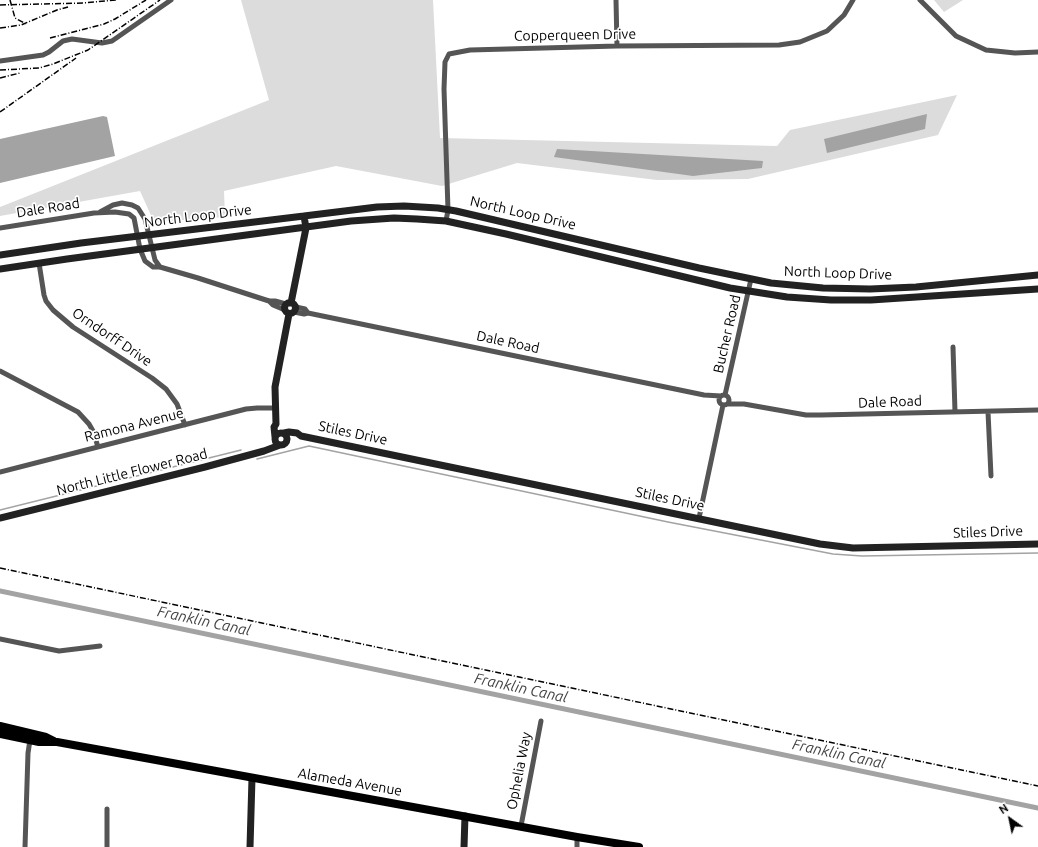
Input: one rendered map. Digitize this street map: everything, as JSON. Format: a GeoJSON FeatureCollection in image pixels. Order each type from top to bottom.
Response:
{"type":"FeatureCollection","features":[{"type":"Feature","properties":{"kind":"main road","name":"North Loop Drive"},"geometry":{"type":"LineString","coordinates":[[0,255],[304,216],[384,207],[421,207],[448,210],[771,284],[823,288],[902,288],[1038,275]]}},
{"type":"Feature","properties":{"kind":"main road"},"geometry":{"type":"LineString","coordinates":[[276,424],[287,436],[283,444],[276,443],[275,438],[275,388],[306,228],[304,216]]}},
{"type":"Feature","properties":{"kind":"main road","name":"North Loop Drive"},"geometry":{"type":"LineString","coordinates":[[0,268],[350,221],[417,218],[446,221],[712,284],[787,297],[831,300],[902,298],[1038,289]]}},
{"type":"Feature","properties":{"kind":"main road"},"geometry":{"type":"LineString","coordinates":[[597,256],[600,245]]}},
{"type":"Feature","properties":{"kind":"main road"},"geometry":{"type":"LineString","coordinates":[[902,288],[902,298]]}},
{"type":"Feature","properties":{"kind":"main road"},"geometry":{"type":"LineString","coordinates":[[269,449],[277,434],[283,432]]}},
{"type":"Feature","properties":{"kind":"main road","name":"Stiles Drive"},"geometry":{"type":"LineString","coordinates":[[283,432],[292,432],[302,436],[820,544],[853,548],[1038,544]]}},
{"type":"Feature","properties":{"kind":"main road","name":"Stiles Drive"},"geometry":{"type":"LineString","coordinates":[[283,444],[302,436]]}},
{"type":"Feature","properties":{"kind":"main road","name":"North Little Flower Road"},"geometry":{"type":"LineString","coordinates":[[0,518],[205,467],[264,451],[283,444]]}},
{"type":"Feature","properties":{"kind":"main road","name":"Alameda Avenue"},"geometry":{"type":"LineString","coordinates":[[0,726],[46,737],[57,742]]}},
{"type":"Feature","properties":{"kind":"main road","name":"Alameda Avenue"},"geometry":{"type":"LineString","coordinates":[[0,734],[38,742],[57,742],[639,847]]}},
{"type":"Feature","properties":{"kind":"main road"},"geometry":{"type":"LineString","coordinates":[[250,847],[252,778]]}},
{"type":"Feature","properties":{"kind":"main road"},"geometry":{"type":"LineString","coordinates":[[464,847],[465,816]]}},
{"type":"Feature","properties":{"kind":"street"},"geometry":{"type":"LineString","coordinates":[[0,61],[43,55],[63,41],[72,39],[102,44],[112,41],[171,0]]}},
{"type":"Feature","properties":{"kind":"street"},"geometry":{"type":"LineString","coordinates":[[616,0],[617,46]]}},
{"type":"Feature","properties":{"kind":"street","name":"Copperqueen Drive"},"geometry":{"type":"LineString","coordinates":[[446,221],[448,210],[444,62],[449,54],[470,50],[617,46],[780,46],[800,42],[826,31],[844,15],[852,0]]}},
{"type":"Feature","properties":{"kind":"street"},"geometry":{"type":"LineString","coordinates":[[920,0],[956,36],[986,50],[1015,53],[1038,52]]}},
{"type":"Feature","properties":{"kind":"street","name":"Dale Road"},"geometry":{"type":"LineString","coordinates":[[99,212],[118,203],[132,204],[138,208],[143,214],[155,260],[160,266]]}},
{"type":"Feature","properties":{"kind":"street","name":"Dale Road"},"geometry":{"type":"LineString","coordinates":[[0,228],[99,212],[115,212],[131,215],[136,222],[140,250],[145,261],[153,267],[160,266],[269,301],[275,300],[304,314],[308,312],[704,395],[725,396],[744,404]]}},
{"type":"Feature","properties":{"kind":"street","name":"Orndorff Drive"},"geometry":{"type":"LineString","coordinates":[[39,263],[44,295],[48,306],[73,327],[152,378],[166,389],[177,404],[185,425]]}},
{"type":"Feature","properties":{"kind":"street","name":"Bucher Road"},"geometry":{"type":"LineString","coordinates":[[725,396],[751,279]]}},
{"type":"Feature","properties":{"kind":"street"},"geometry":{"type":"LineString","coordinates":[[953,347],[955,412]]}},
{"type":"Feature","properties":{"kind":"street"},"geometry":{"type":"LineString","coordinates":[[0,371],[78,412],[93,431],[98,447]]}},
{"type":"Feature","properties":{"kind":"street","name":"Dale Road"},"geometry":{"type":"LineString","coordinates":[[704,395],[724,404],[744,404],[781,411],[821,415],[1038,410]]}},
{"type":"Feature","properties":{"kind":"street"},"geometry":{"type":"LineString","coordinates":[[699,518],[724,404],[729,401],[725,396],[719,399],[724,404]]}},
{"type":"Feature","properties":{"kind":"street","name":"Ramona Avenue"},"geometry":{"type":"LineString","coordinates":[[0,472],[246,410],[257,408],[276,408]]}},
{"type":"Feature","properties":{"kind":"street"},"geometry":{"type":"LineString","coordinates":[[988,412],[990,476]]}},
{"type":"Feature","properties":{"kind":"street"},"geometry":{"type":"LineString","coordinates":[[0,639],[59,651],[100,646]]}},
{"type":"Feature","properties":{"kind":"street","name":"Ophelia Way"},"geometry":{"type":"LineString","coordinates":[[521,826],[541,721]]}},
{"type":"Feature","properties":{"kind":"street"},"geometry":{"type":"LineString","coordinates":[[25,847],[28,752],[30,740]]}},
{"type":"Feature","properties":{"kind":"street"},"geometry":{"type":"LineString","coordinates":[[107,847],[108,809]]}},
{"type":"Feature","properties":{"kind":"street"},"geometry":{"type":"LineString","coordinates":[[577,837],[577,847]]}},
{"type":"Feature","properties":{"kind":"shaded area"},"geometry":{"type":"Polygon","coordinates":[[[241,0],[433,0],[440,138],[777,146],[790,130],[957,95],[938,135],[748,179],[657,180],[517,163],[442,186],[336,166],[224,191],[225,217],[154,222],[140,191],[0,216],[0,207],[269,100],[241,0]]]}},
{"type":"Feature","properties":{"kind":"shaded area"},"geometry":{"type":"Polygon","coordinates":[[[934,0],[963,0],[944,12],[934,0]]]}},
{"type":"Feature","properties":{"kind":"shaded area"},"geometry":{"type":"Polygon","coordinates":[[[927,114],[925,129],[827,153],[824,139],[927,114]]]}},
{"type":"Feature","properties":{"kind":"shaded area"},"geometry":{"type":"Polygon","coordinates":[[[103,116],[107,117],[115,156],[0,183],[0,139],[103,116]]]}},
{"type":"Feature","properties":{"kind":"shaded area"},"geometry":{"type":"Polygon","coordinates":[[[557,149],[763,161],[762,168],[693,176],[554,157],[557,149]]]}},
{"type":"Feature","properties":{"kind":"waterway"},"geometry":{"type":"LineString","coordinates":[[257,459],[309,446],[668,522],[833,554],[862,556],[1038,553]]}},
{"type":"Feature","properties":{"kind":"waterway"},"geometry":{"type":"LineString","coordinates":[[0,510],[241,450]]}},
{"type":"Feature","properties":{"kind":"waterway","name":"Franklin Canal"},"geometry":{"type":"LineString","coordinates":[[0,591],[1038,808]]}},
{"type":"Feature","properties":{"kind":"railway"},"geometry":{"type":"LineString","coordinates":[[10,0],[15,18],[26,24]]}},
{"type":"Feature","properties":{"kind":"railway"},"geometry":{"type":"LineString","coordinates":[[0,5],[83,3],[116,0]]}},
{"type":"Feature","properties":{"kind":"railway"},"geometry":{"type":"LineString","coordinates":[[50,38],[104,24],[146,0]]}},
{"type":"Feature","properties":{"kind":"railway"},"geometry":{"type":"LineString","coordinates":[[0,70],[39,68],[88,50],[160,0]]}},
{"type":"Feature","properties":{"kind":"railway"},"geometry":{"type":"LineString","coordinates":[[0,28],[21,25],[68,7]]}},
{"type":"Feature","properties":{"kind":"railway"},"geometry":{"type":"LineString","coordinates":[[0,112],[76,58]]}},
{"type":"Feature","properties":{"kind":"railway"},"geometry":{"type":"LineString","coordinates":[[0,78],[20,73]]}},
{"type":"Feature","properties":{"kind":"railway"},"geometry":{"type":"LineString","coordinates":[[0,568],[1038,786]]}}]}
